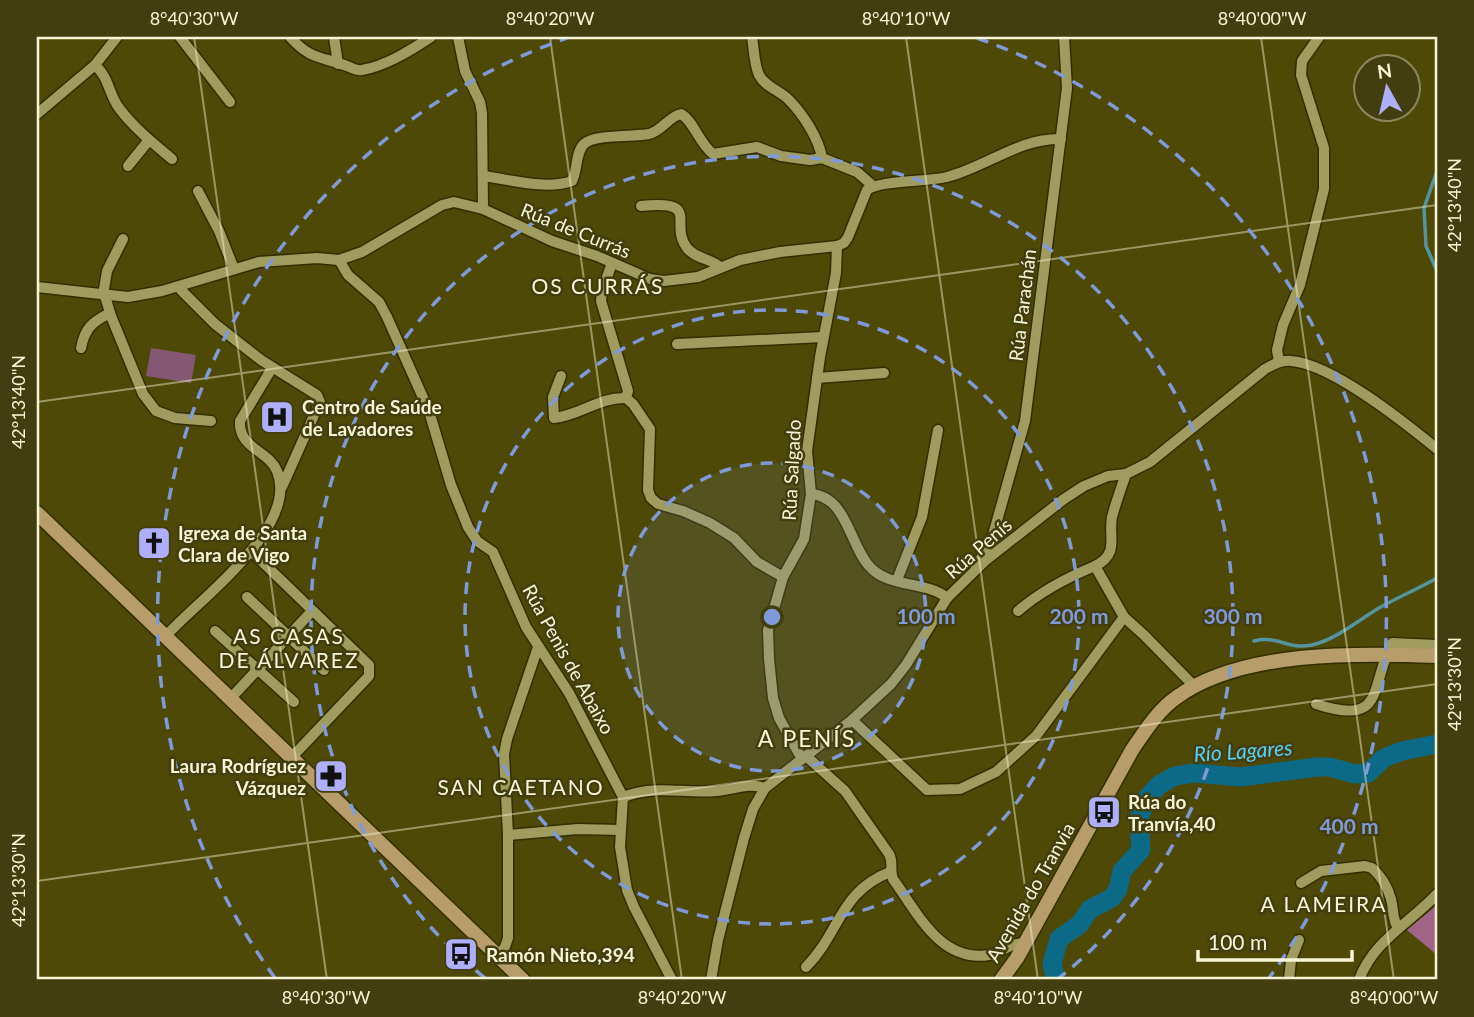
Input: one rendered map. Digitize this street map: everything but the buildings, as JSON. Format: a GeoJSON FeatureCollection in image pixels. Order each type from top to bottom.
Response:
{"type":"FeatureCollection","features":[{"type":"Feature","properties":{"kind":"main road"},"geometry":{"type":"LineString","coordinates":[[37,513],[523,980]]}},
{"type":"Feature","properties":{"kind":"main road","name":"Avenida do Tranvia"},"geometry":{"type":"LineString","coordinates":[[1001,980],[1025,944],[1147,727],[1175,698],[1219,673],[1255,665],[1322,657],[1437,656]]}},
{"type":"Feature","properties":{"kind":"street"},"geometry":{"type":"LineString","coordinates":[[37,114],[95,65],[117,37]]}},
{"type":"Feature","properties":{"kind":"street"},"geometry":{"type":"LineString","coordinates":[[180,37],[230,102]]}},
{"type":"Feature","properties":{"kind":"street"},"geometry":{"type":"LineString","coordinates":[[290,37],[304,51],[356,71],[410,50],[430,37]]}},
{"type":"Feature","properties":{"kind":"street"},"geometry":{"type":"LineString","coordinates":[[334,37],[338,64]]}},
{"type":"Feature","properties":{"kind":"street"},"geometry":{"type":"LineString","coordinates":[[458,37],[465,71],[480,103],[482,114],[483,209]]}},
{"type":"Feature","properties":{"kind":"street"},"geometry":{"type":"LineString","coordinates":[[752,37],[759,75],[764,82],[789,99],[806,123],[822,158]]}},
{"type":"Feature","properties":{"kind":"street","name":"Rúa Parachán"},"geometry":{"type":"LineString","coordinates":[[975,571],[993,535],[1025,421],[1067,88],[1065,37]]}},
{"type":"Feature","properties":{"kind":"street"},"geometry":{"type":"LineString","coordinates":[[1319,37],[1303,61],[1301,75],[1324,148],[1324,189],[1300,285],[1283,325],[1278,351],[1279,362],[1291,361],[1314,366],[1345,381],[1437,449]]}},
{"type":"Feature","properties":{"kind":"street"},"geometry":{"type":"LineString","coordinates":[[95,65],[108,81],[118,107],[149,140],[172,159]]}},
{"type":"Feature","properties":{"kind":"street"},"geometry":{"type":"LineString","coordinates":[[484,176],[538,183],[566,183],[572,181],[575,176],[585,142],[594,138],[627,137],[657,131],[675,115],[681,114],[686,117],[702,146],[713,154],[757,147],[781,156],[810,160],[822,158],[857,172],[873,186]]}},
{"type":"Feature","properties":{"kind":"street"},"geometry":{"type":"LineString","coordinates":[[837,246],[844,243],[848,237],[867,191],[873,186],[950,176],[1035,142],[1061,139]]}},
{"type":"Feature","properties":{"kind":"street"},"geometry":{"type":"LineString","coordinates":[[128,166],[149,140]]}},
{"type":"Feature","properties":{"kind":"street"},"geometry":{"type":"LineString","coordinates":[[198,191],[219,231],[234,269]]}},
{"type":"Feature","properties":{"kind":"street","name":"Rúa de Currás"},"geometry":{"type":"LineString","coordinates":[[339,260],[362,252],[448,203],[483,209],[541,236],[650,279],[664,281],[698,277],[720,267],[780,252],[837,246]]}},
{"type":"Feature","properties":{"kind":"street"},"geometry":{"type":"LineString","coordinates":[[641,206],[670,206],[677,210],[681,215],[683,242],[699,258],[714,261],[720,267]]}},
{"type":"Feature","properties":{"kind":"street"},"geometry":{"type":"LineString","coordinates":[[123,239],[107,271],[104,295],[143,394],[156,411],[175,418],[211,421]]}},
{"type":"Feature","properties":{"kind":"street","name":"Rúa Salgado"},"geometry":{"type":"LineString","coordinates":[[837,246],[836,273],[823,337],[807,451],[811,494],[804,539],[783,577],[768,630],[768,659],[773,698],[779,718],[804,757],[845,791],[889,854],[892,860],[890,872],[926,928],[956,953],[988,956],[1012,944],[1025,944]]}},
{"type":"Feature","properties":{"kind":"street"},"geometry":{"type":"LineString","coordinates":[[37,288],[128,297],[279,260],[339,260]]}},
{"type":"Feature","properties":{"kind":"street","name":"Rúa Penis de Abaixo"},"geometry":{"type":"LineString","coordinates":[[339,260],[348,275],[379,302],[387,317],[429,411],[451,485],[468,527],[477,541],[493,552],[526,626],[569,693],[623,797]]}},
{"type":"Feature","properties":{"kind":"street"},"geometry":{"type":"LineString","coordinates":[[612,263],[601,301],[628,391],[626,398]]}},
{"type":"Feature","properties":{"kind":"street"},"geometry":{"type":"LineString","coordinates":[[165,637],[251,551],[268,529],[276,514],[282,487],[320,402],[313,391],[272,368],[215,324],[180,286]]}},
{"type":"Feature","properties":{"kind":"street"},"geometry":{"type":"LineString","coordinates":[[81,348],[84,332],[91,323],[110,313]]}},
{"type":"Feature","properties":{"kind":"street"},"geometry":{"type":"LineString","coordinates":[[677,344],[823,337]]}},
{"type":"Feature","properties":{"kind":"street","name":"Rúa Penís"},"geometry":{"type":"LineString","coordinates":[[711,980],[718,940],[744,838],[753,809],[765,788],[852,720],[891,684],[906,665],[947,598],[975,571],[1084,486],[1108,476],[1126,474],[1150,462],[1265,369],[1279,362]]}},
{"type":"Feature","properties":{"kind":"street"},"geometry":{"type":"LineString","coordinates":[[272,368],[240,421],[240,429],[247,442],[276,467],[282,487]]}},
{"type":"Feature","properties":{"kind":"street"},"geometry":{"type":"LineString","coordinates":[[817,378],[884,373]]}},
{"type":"Feature","properties":{"kind":"street"},"geometry":{"type":"LineString","coordinates":[[561,376],[553,397],[554,418],[567,417],[593,404],[626,398]]}},
{"type":"Feature","properties":{"kind":"street"},"geometry":{"type":"LineString","coordinates":[[626,398],[650,429],[648,489],[651,498],[658,504],[684,511],[710,523],[734,538],[757,562],[783,577]]}},
{"type":"Feature","properties":{"kind":"street"},"geometry":{"type":"LineString","coordinates":[[897,580],[922,517],[938,430]]}},
{"type":"Feature","properties":{"kind":"street"},"geometry":{"type":"LineString","coordinates":[[271,463],[295,458]]}},
{"type":"Feature","properties":{"kind":"street"},"geometry":{"type":"LineString","coordinates":[[1018,611],[1035,596],[1068,577],[1101,564],[1109,554],[1113,539],[1111,520],[1126,474]]}},
{"type":"Feature","properties":{"kind":"street"},"geometry":{"type":"LineString","coordinates":[[811,494],[830,500],[842,516],[867,564],[874,571],[939,592],[947,598]]}},
{"type":"Feature","properties":{"kind":"street"},"geometry":{"type":"LineString","coordinates":[[251,551],[369,665],[369,676],[292,757]]}},
{"type":"Feature","properties":{"kind":"street"},"geometry":{"type":"LineString","coordinates":[[1095,566],[1124,617],[1194,686]]}},
{"type":"Feature","properties":{"kind":"street"},"geometry":{"type":"LineString","coordinates":[[247,597],[324,670]]}},
{"type":"Feature","properties":{"kind":"street"},"geometry":{"type":"LineString","coordinates":[[230,698],[312,611]]}},
{"type":"Feature","properties":{"kind":"street"},"geometry":{"type":"LineString","coordinates":[[852,720],[927,790],[960,789],[979,782],[996,772],[1036,736],[1124,617]]}},
{"type":"Feature","properties":{"kind":"street"},"geometry":{"type":"LineString","coordinates":[[215,631],[295,702]]}},
{"type":"Feature","properties":{"kind":"street"},"geometry":{"type":"LineString","coordinates":[[1316,704],[1338,711],[1355,710],[1369,705],[1376,695],[1386,655],[1392,643],[1437,645]]}},
{"type":"Feature","properties":{"kind":"street"},"geometry":{"type":"LineString","coordinates":[[498,956],[508,938],[506,746],[538,647]]}},
{"type":"Feature","properties":{"kind":"street"},"geometry":{"type":"LineString","coordinates":[[672,980],[627,890],[620,848],[623,797],[647,789],[702,792],[748,785],[765,788]]}},
{"type":"Feature","properties":{"kind":"street"},"geometry":{"type":"LineString","coordinates":[[508,835],[620,830]]}},
{"type":"Feature","properties":{"kind":"street"},"geometry":{"type":"LineString","coordinates":[[1301,883],[1321,871],[1365,866],[1372,868],[1388,890],[1394,922],[1398,928]]}},
{"type":"Feature","properties":{"kind":"street"},"geometry":{"type":"LineString","coordinates":[[806,967],[827,942],[843,909],[858,891],[874,878],[890,872]]}},
{"type":"Feature","properties":{"kind":"street"},"geometry":{"type":"LineString","coordinates":[[1359,980],[1370,958],[1383,941],[1437,894]]}},
{"type":"Feature","properties":{"kind":"street"},"geometry":{"type":"LineString","coordinates":[[1289,980],[1299,940]]}},
{"type":"Feature","properties":{"kind":"shaded area"},"geometry":{"type":"Polygon","coordinates":[[[151,348],[196,355],[191,383],[146,376],[151,348]]]}},
{"type":"Feature","properties":{"kind":"shaded area"},"geometry":{"type":"Polygon","coordinates":[[[1437,905],[1437,955],[1407,930],[1437,905]]]}},
{"type":"Feature","properties":{"kind":"waterway"},"geometry":{"type":"LineString","coordinates":[[1437,171],[1424,208],[1426,246],[1437,271]]}},
{"type":"Feature","properties":{"kind":"waterway"},"geometry":{"type":"LineString","coordinates":[[1254,641],[1270,640],[1296,646],[1321,642],[1437,578]]}},
{"type":"Feature","properties":{"kind":"waterway","name":"Río Lagares"},"geometry":{"type":"LineString","coordinates":[[1056,980],[1052,964],[1059,939],[1080,924],[1090,909],[1112,898],[1118,889],[1122,871],[1141,850],[1139,818],[1146,799],[1159,785],[1175,776],[1194,773],[1241,777],[1317,767],[1330,767],[1355,774],[1368,773],[1384,758],[1402,751],[1437,744]]}},
{"type":"Feature","properties":{"kind":"place","name":"Centro de Saúde de Lavadores"},"geometry":{"type":"Point","coordinates":[277,417]}},
{"type":"Feature","properties":{"kind":"place","name":"Igrexa de Santa Clara de Vigo"},"geometry":{"type":"Point","coordinates":[154,543]}},
{"type":"Feature","properties":{"kind":"place","name":"Laura Rodríguez Vázquez"},"geometry":{"type":"Point","coordinates":[331,776]}},
{"type":"Feature","properties":{"kind":"place","name":"Rúa do Tranvía,40"},"geometry":{"type":"Point","coordinates":[1104,812]}},
{"type":"Feature","properties":{"kind":"place","name":"Ramón Nieto,394"},"geometry":{"type":"Point","coordinates":[461,954]}},
{"type":"Feature","properties":{"kind":"district","name":"OS CURRÁS"},"geometry":{"type":"Point","coordinates":[598,285]}},
{"type":"Feature","properties":{"kind":"district","name":"AS CASAS DE ÁLVAREZ"},"geometry":{"type":"Point","coordinates":[289,647]}},
{"type":"Feature","properties":{"kind":"district","name":"A PENÍS"},"geometry":{"type":"Point","coordinates":[807,738]}},
{"type":"Feature","properties":{"kind":"district","name":"SAN CAETANO"},"geometry":{"type":"Point","coordinates":[521,786]}},
{"type":"Feature","properties":{"kind":"district","name":"A LAMEIRA"},"geometry":{"type":"Point","coordinates":[1324,903]}}]}
